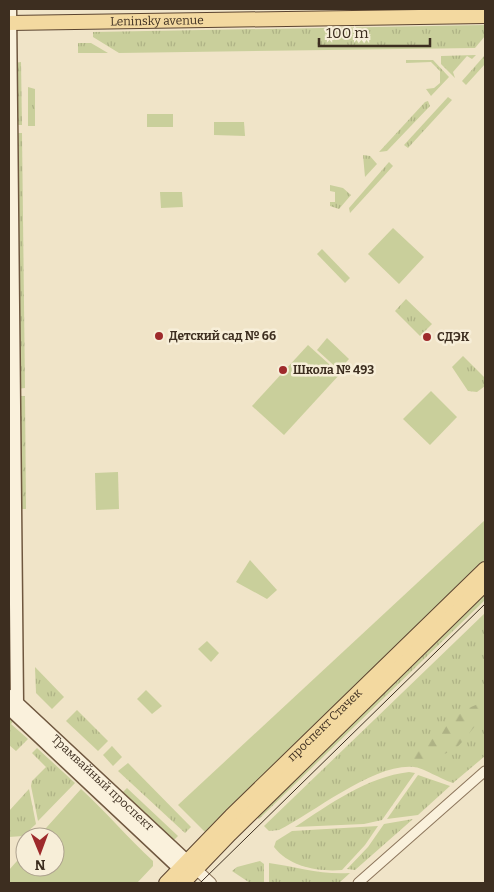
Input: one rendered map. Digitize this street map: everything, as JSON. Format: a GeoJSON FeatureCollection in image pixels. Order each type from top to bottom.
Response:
{"type":"FeatureCollection","features":[{"type":"Feature","properties":{"kind":"main road"},"geometry":{"type":"LineString","coordinates":[[10,9],[12,705]]}},
{"type":"Feature","properties":{"kind":"main road","name":"Leninsky avenue"},"geometry":{"type":"LineString","coordinates":[[9,23],[485,16]]}},
{"type":"Feature","properties":{"kind":"main road","name":"проспект Стачек"},"geometry":{"type":"LineString","coordinates":[[188,874],[485,569]]}},
{"type":"Feature","properties":{"kind":"main road","name":"проспект Стачек"},"geometry":{"type":"LineString","coordinates":[[166,883],[188,874],[485,584]]}},
{"type":"Feature","properties":{"kind":"main road"},"geometry":{"type":"LineString","coordinates":[[9,647],[12,705]]}},
{"type":"Feature","properties":{"kind":"main road","name":"Трамвайный проспект"},"geometry":{"type":"LineString","coordinates":[[12,705],[188,874]]}},
{"type":"Feature","properties":{"kind":"street"},"geometry":{"type":"LineString","coordinates":[[358,883],[485,771]]}},
{"type":"Feature","properties":{"kind":"street"},"geometry":{"type":"LineString","coordinates":[[188,874],[211,883]]}},
{"type":"Feature","properties":{"kind":"green space"},"geometry":{"type":"Polygon","coordinates":[[[485,25],[485,36],[475,48],[119,53],[93,37],[93,32],[485,25]]]}},
{"type":"Feature","properties":{"kind":"green space"},"geometry":{"type":"Polygon","coordinates":[[[78,43],[91,43],[108,53],[78,53],[78,43]]]}},
{"type":"Feature","properties":{"kind":"green space"},"geometry":{"type":"Polygon","coordinates":[[[476,55],[472,59],[467,56],[453,72],[455,78],[441,64],[441,56],[476,55]]]}},
{"type":"Feature","properties":{"kind":"green space"},"geometry":{"type":"Polygon","coordinates":[[[485,55],[485,64],[466,85],[462,81],[485,55]]]}},
{"type":"Feature","properties":{"kind":"green space"},"geometry":{"type":"Polygon","coordinates":[[[406,60],[433,60],[449,77],[431,96],[426,89],[434,88],[440,83],[440,71],[431,62],[406,63],[406,60]]]}},
{"type":"Feature","properties":{"kind":"green space"},"geometry":{"type":"Polygon","coordinates":[[[21,62],[22,125],[14,125],[14,63],[21,62]]]}},
{"type":"Feature","properties":{"kind":"green space"},"geometry":{"type":"Polygon","coordinates":[[[28,87],[35,89],[35,126],[28,126],[28,87]]]}},
{"type":"Feature","properties":{"kind":"green space"},"geometry":{"type":"Polygon","coordinates":[[[448,97],[452,100],[408,148],[404,145],[448,97]]]}},
{"type":"Feature","properties":{"kind":"green space"},"geometry":{"type":"Polygon","coordinates":[[[428,101],[430,106],[387,151],[379,152],[425,102],[428,101]]]}},
{"type":"Feature","properties":{"kind":"green space"},"geometry":{"type":"Polygon","coordinates":[[[147,114],[173,114],[173,127],[147,127],[147,114]]]}},
{"type":"Feature","properties":{"kind":"green space"},"geometry":{"type":"Polygon","coordinates":[[[214,122],[244,122],[245,136],[214,135],[214,122]]]}},
{"type":"Feature","properties":{"kind":"green space"},"geometry":{"type":"Polygon","coordinates":[[[14,133],[22,133],[25,388],[17,389],[14,133]]]}},
{"type":"Feature","properties":{"kind":"green space"},"geometry":{"type":"Polygon","coordinates":[[[363,155],[370,156],[377,164],[365,177],[363,155]]]}},
{"type":"Feature","properties":{"kind":"green space"},"geometry":{"type":"Polygon","coordinates":[[[389,162],[393,166],[350,213],[349,208],[389,162]]]}},
{"type":"Feature","properties":{"kind":"green space"},"geometry":{"type":"Polygon","coordinates":[[[330,185],[343,188],[351,195],[339,209],[330,206],[330,202],[335,202],[335,192],[330,191],[330,185]]]}},
{"type":"Feature","properties":{"kind":"green space"},"geometry":{"type":"Polygon","coordinates":[[[160,192],[182,192],[183,207],[161,208],[160,192]]]}},
{"type":"Feature","properties":{"kind":"green space"},"geometry":{"type":"Polygon","coordinates":[[[393,228],[424,257],[399,284],[368,254],[393,228]]]}},
{"type":"Feature","properties":{"kind":"green space"},"geometry":{"type":"Polygon","coordinates":[[[322,249],[350,278],[345,283],[317,254],[322,249]]]}},
{"type":"Feature","properties":{"kind":"green space"},"geometry":{"type":"Polygon","coordinates":[[[406,299],[432,324],[420,336],[395,311],[406,299]]]}},
{"type":"Feature","properties":{"kind":"green space"},"geometry":{"type":"Polygon","coordinates":[[[327,338],[349,359],[339,370],[317,350],[327,338]]]}},
{"type":"Feature","properties":{"kind":"green space"},"geometry":{"type":"Polygon","coordinates":[[[308,345],[340,374],[284,435],[252,406],[308,345]]]}},
{"type":"Feature","properties":{"kind":"green space"},"geometry":{"type":"Polygon","coordinates":[[[463,356],[485,378],[485,386],[477,392],[468,391],[452,367],[463,356]]]}},
{"type":"Feature","properties":{"kind":"green space"},"geometry":{"type":"Polygon","coordinates":[[[431,391],[457,417],[430,445],[403,419],[431,391]]]}},
{"type":"Feature","properties":{"kind":"green space"},"geometry":{"type":"Polygon","coordinates":[[[17,396],[25,396],[26,509],[19,509],[17,396]]]}},
{"type":"Feature","properties":{"kind":"green space"},"geometry":{"type":"Polygon","coordinates":[[[118,472],[119,509],[96,510],[95,473],[118,472]]]}},
{"type":"Feature","properties":{"kind":"green space"},"geometry":{"type":"Polygon","coordinates":[[[485,520],[485,560],[205,832],[178,805],[485,520]]]}},
{"type":"Feature","properties":{"kind":"green space"},"geometry":{"type":"Polygon","coordinates":[[[250,560],[277,590],[267,599],[236,582],[250,560]]]}},
{"type":"Feature","properties":{"kind":"green space"},"geometry":{"type":"Polygon","coordinates":[[[485,593],[485,600],[259,819],[256,816],[485,593]]]}},
{"type":"Feature","properties":{"kind":"green space"},"geometry":{"type":"Polygon","coordinates":[[[485,613],[485,756],[453,783],[414,767],[398,768],[363,780],[279,830],[269,831],[264,826],[485,613]]]}},
{"type":"Feature","properties":{"kind":"green space"},"geometry":{"type":"Polygon","coordinates":[[[207,641],[219,653],[211,662],[198,649],[207,641]]]}},
{"type":"Feature","properties":{"kind":"green space"},"geometry":{"type":"Polygon","coordinates":[[[35,667],[64,697],[52,709],[36,693],[35,667]]]}},
{"type":"Feature","properties":{"kind":"green space"},"geometry":{"type":"Polygon","coordinates":[[[146,690],[162,706],[152,714],[137,699],[146,690]]]}},
{"type":"Feature","properties":{"kind":"green space"},"geometry":{"type":"Polygon","coordinates":[[[485,701],[485,716],[455,749],[424,765],[412,762],[416,742],[440,730],[464,710],[485,701]]]}},
{"type":"Feature","properties":{"kind":"green space"},"geometry":{"type":"Polygon","coordinates":[[[77,710],[108,741],[98,751],[66,721],[77,710]]]}},
{"type":"Feature","properties":{"kind":"green space"},"geometry":{"type":"Polygon","coordinates":[[[9,716],[14,720],[11,724],[28,739],[16,751],[9,745],[9,716]]]}},
{"type":"Feature","properties":{"kind":"green space"},"geometry":{"type":"Polygon","coordinates":[[[112,746],[122,757],[113,766],[103,755],[112,746]]]}},
{"type":"Feature","properties":{"kind":"green space"},"geometry":{"type":"Polygon","coordinates":[[[37,748],[75,783],[38,821],[31,786],[32,781],[46,767],[32,753],[37,748]]]}},
{"type":"Feature","properties":{"kind":"green space"},"geometry":{"type":"Polygon","coordinates":[[[128,763],[191,827],[185,833],[118,771],[128,763]]]}},
{"type":"Feature","properties":{"kind":"green space"},"geometry":{"type":"Polygon","coordinates":[[[409,772],[415,773],[382,820],[364,824],[295,827],[335,801],[378,779],[409,772]]]}},
{"type":"Feature","properties":{"kind":"green space"},"geometry":{"type":"Polygon","coordinates":[[[418,775],[450,786],[418,815],[387,819],[418,775]]]}},
{"type":"Feature","properties":{"kind":"green space"},"geometry":{"type":"Polygon","coordinates":[[[127,788],[178,836],[173,841],[122,793],[127,788]]]}},
{"type":"Feature","properties":{"kind":"green space"},"geometry":{"type":"Polygon","coordinates":[[[29,789],[36,824],[33,827],[15,827],[15,837],[9,837],[9,811],[29,789]]]}},
{"type":"Feature","properties":{"kind":"green space"},"geometry":{"type":"Polygon","coordinates":[[[81,789],[153,861],[153,866],[137,883],[9,883],[9,870],[15,863],[15,877],[65,877],[65,827],[47,827],[81,789]]]}},
{"type":"Feature","properties":{"kind":"green space"},"geometry":{"type":"Polygon","coordinates":[[[413,819],[355,870],[347,869],[368,847],[384,824],[413,819]]]}},
{"type":"Feature","properties":{"kind":"green space"},"geometry":{"type":"Polygon","coordinates":[[[378,826],[365,845],[342,870],[314,869],[296,864],[280,854],[274,847],[276,841],[292,831],[378,826]]]}},
{"type":"Feature","properties":{"kind":"green space"},"geometry":{"type":"Polygon","coordinates":[[[260,861],[264,864],[264,883],[250,883],[232,871],[237,867],[260,861]]]}},
{"type":"Feature","properties":{"kind":"green space"},"geometry":{"type":"Polygon","coordinates":[[[269,863],[319,872],[350,873],[339,883],[269,883],[269,863]]]}},
{"type":"Feature","properties":{"kind":"tram line"},"geometry":{"type":"LineString","coordinates":[[200,883],[485,604]]}},
{"type":"Feature","properties":{"kind":"place","name":"Детский сад № 66"},"geometry":{"type":"Point","coordinates":[159,336]}},
{"type":"Feature","properties":{"kind":"place","name":"СДЭК"},"geometry":{"type":"Point","coordinates":[427,337]}},
{"type":"Feature","properties":{"kind":"place","name":"Школа № 493"},"geometry":{"type":"Point","coordinates":[283,370]}}]}
